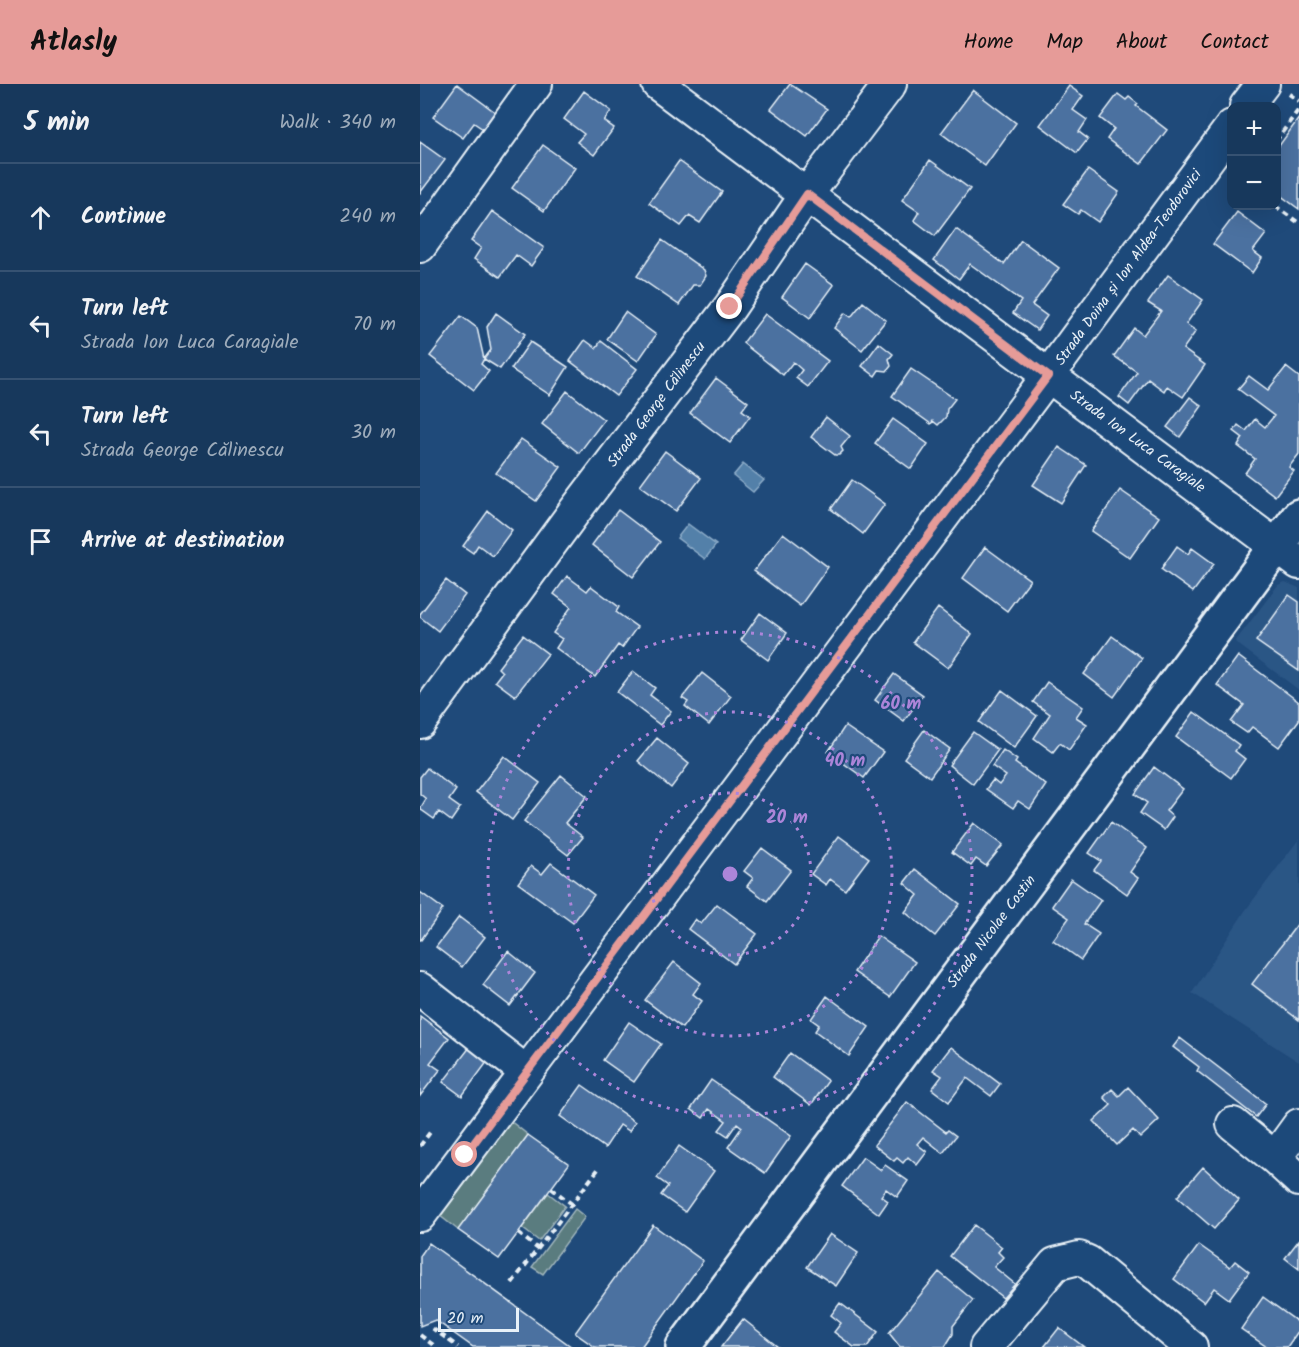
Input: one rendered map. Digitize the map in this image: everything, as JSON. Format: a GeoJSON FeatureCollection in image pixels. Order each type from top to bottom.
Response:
{"type":"FeatureCollection","features":[{"type":"Feature","properties":{"kind":"main road","name":"Strada Nicolae Costin"},"geometry":{"type":"LineString","coordinates":[[683,1347],[1288,554],[1299,516]]}},
{"type":"Feature","properties":{"kind":"street"},"geometry":{"type":"LineString","coordinates":[[420,246],[536,84]]}},
{"type":"Feature","properties":{"kind":"street","name":"Strada Ion Luca Caragiale"},"geometry":{"type":"LineString","coordinates":[[658,84],[1288,554]]}},
{"type":"Feature","properties":{"kind":"street","name":"Strada George Călinescu"},"geometry":{"type":"LineString","coordinates":[[420,722],[574,512],[730,307],[807,194],[890,84]]}},
{"type":"Feature","properties":{"kind":"street"},"geometry":{"type":"LineString","coordinates":[[1249,102],[1263,84]]}},
{"type":"Feature","properties":{"kind":"street","name":"Strada Doina și Ion Aldea-Teodorovici"},"geometry":{"type":"LineString","coordinates":[[420,1215],[1048,376],[1227,133]]}},
{"type":"Feature","properties":{"kind":"street"},"geometry":{"type":"LineString","coordinates":[[420,989],[526,1072]]}},
{"type":"Feature","properties":{"kind":"street"},"geometry":{"type":"LineString","coordinates":[[1233,1124],[1299,1180]]}},
{"type":"Feature","properties":{"kind":"street"},"geometry":{"type":"LineString","coordinates":[[1275,1158],[1299,1125]]}},
{"type":"Feature","properties":{"kind":"street"},"geometry":{"type":"LineString","coordinates":[[986,1347],[1055,1264],[1079,1258],[1088,1262],[1191,1347]]}},
{"type":"Feature","properties":{"kind":"path"},"geometry":{"type":"LineString","coordinates":[[1281,134],[1299,110]]}},
{"type":"Feature","properties":{"kind":"path"},"geometry":{"type":"LineString","coordinates":[[1281,210],[1299,223]]}},
{"type":"Feature","properties":{"kind":"path"},"geometry":{"type":"LineString","coordinates":[[420,1146],[431,1131]]}},
{"type":"Feature","properties":{"kind":"path"},"geometry":{"type":"LineString","coordinates":[[512,1283],[599,1168]]}},
{"type":"Feature","properties":{"kind":"path"},"geometry":{"type":"LineString","coordinates":[[551,1188],[572,1204]]}},
{"type":"Feature","properties":{"kind":"path"},"geometry":{"type":"LineString","coordinates":[[518,1233],[538,1249]]}},
{"type":"Feature","properties":{"kind":"path"},"geometry":{"type":"LineString","coordinates":[[432,1328],[458,1347]]}},
{"type":"Feature","properties":{"kind":"path"},"geometry":{"type":"LineString","coordinates":[[420,1335],[436,1347]]}},
{"type":"Feature","properties":{"kind":"shaded area"},"geometry":{"type":"Polygon","coordinates":[[[743,464],[764,480],[753,492],[733,476],[743,464]]]}},
{"type":"Feature","properties":{"kind":"shaded area"},"geometry":{"type":"Polygon","coordinates":[[[688,524],[716,545],[705,559],[677,538],[688,524]]]}},
{"type":"Feature","properties":{"kind":"shaded area"},"geometry":{"type":"Polygon","coordinates":[[[1285,582],[1299,588],[1299,690],[1235,642],[1278,585],[1285,582]]]}},
{"type":"Feature","properties":{"kind":"shaded area"},"geometry":{"type":"Polygon","coordinates":[[[1299,839],[1299,1062],[1192,993],[1245,911],[1299,839]]]}},
{"type":"Feature","properties":{"kind":"green space"},"geometry":{"type":"Polygon","coordinates":[[[509,1120],[528,1135],[458,1230],[439,1215],[509,1120]]]}},
{"type":"Feature","properties":{"kind":"green space"},"geometry":{"type":"Polygon","coordinates":[[[548,1193],[565,1206],[539,1241],[522,1228],[548,1193]]]}},
{"type":"Feature","properties":{"kind":"green space"},"geometry":{"type":"Polygon","coordinates":[[[575,1209],[585,1217],[543,1274],[532,1267],[575,1209]]]}},
{"type":"Feature","properties":{"kind":"building"},"geometry":{"type":"Polygon","coordinates":[[[457,84],[495,112],[483,129],[474,123],[463,138],[433,117],[457,84]]]}},
{"type":"Feature","properties":{"kind":"building"},"geometry":{"type":"Polygon","coordinates":[[[790,84],[827,109],[807,136],[771,109],[790,84]]]}},
{"type":"Feature","properties":{"kind":"building"},"geometry":{"type":"Polygon","coordinates":[[[1069,86],[1083,96],[1073,110],[1087,120],[1079,132],[1088,139],[1077,153],[1040,125],[1069,86]]]}},
{"type":"Feature","properties":{"kind":"building"},"geometry":{"type":"Polygon","coordinates":[[[973,90],[1016,123],[985,166],[941,133],[973,90]]]}},
{"type":"Feature","properties":{"kind":"building"},"geometry":{"type":"Polygon","coordinates":[[[584,91],[611,111],[604,121],[614,128],[594,155],[577,142],[584,134],[564,119],[584,91]]]}},
{"type":"Feature","properties":{"kind":"building"},"geometry":{"type":"Polygon","coordinates":[[[1118,94],[1126,100],[1129,97],[1138,104],[1136,106],[1167,130],[1141,164],[1107,139],[1114,129],[1100,118],[1118,94]]]}},
{"type":"Feature","properties":{"kind":"building"},"geometry":{"type":"Polygon","coordinates":[[[1299,118],[1299,209],[1281,196],[1281,143],[1299,118]]]}},
{"type":"Feature","properties":{"kind":"building"},"geometry":{"type":"Polygon","coordinates":[[[420,142],[445,160],[420,193],[420,142]]]}},
{"type":"Feature","properties":{"kind":"building"},"geometry":{"type":"Polygon","coordinates":[[[543,145],[575,168],[544,211],[512,188],[543,145]]]}},
{"type":"Feature","properties":{"kind":"building"},"geometry":{"type":"Polygon","coordinates":[[[930,160],[970,189],[935,236],[914,220],[919,212],[902,200],[930,160]]]}},
{"type":"Feature","properties":{"kind":"building"},"geometry":{"type":"Polygon","coordinates":[[[679,161],[722,192],[700,223],[689,216],[681,226],[649,203],[679,161]]]}},
{"type":"Feature","properties":{"kind":"building"},"geometry":{"type":"Polygon","coordinates":[[[1088,170],[1119,192],[1098,222],[1081,210],[1078,214],[1063,204],[1088,170]]]}},
{"type":"Feature","properties":{"kind":"building"},"geometry":{"type":"Polygon","coordinates":[[[492,211],[544,248],[531,266],[516,255],[500,277],[474,259],[481,248],[471,241],[492,211]]]}},
{"type":"Feature","properties":{"kind":"building"},"geometry":{"type":"Polygon","coordinates":[[[1237,212],[1266,234],[1253,251],[1262,258],[1252,273],[1213,244],[1237,212]]]}},
{"type":"Feature","properties":{"kind":"building"},"geometry":{"type":"Polygon","coordinates":[[[956,229],[1004,264],[1021,240],[1059,268],[1032,305],[1047,316],[1037,330],[1013,313],[1021,301],[970,264],[959,279],[934,260],[956,229]]]}},
{"type":"Feature","properties":{"kind":"building"},"geometry":{"type":"Polygon","coordinates":[[[662,240],[704,270],[706,276],[700,285],[693,285],[679,305],[637,276],[662,240]]]}},
{"type":"Feature","properties":{"kind":"building"},"geometry":{"type":"Polygon","coordinates":[[[805,264],[834,285],[810,318],[782,297],[805,264]]]}},
{"type":"Feature","properties":{"kind":"building"},"geometry":{"type":"Polygon","coordinates":[[[1168,275],[1203,300],[1186,324],[1196,331],[1183,349],[1205,365],[1183,397],[1167,386],[1164,391],[1148,379],[1129,405],[1119,397],[1137,372],[1114,356],[1134,328],[1143,335],[1161,311],[1148,303],[1168,275]]]}},
{"type":"Feature","properties":{"kind":"building"},"geometry":{"type":"Polygon","coordinates":[[[863,302],[886,320],[862,350],[834,328],[845,313],[851,317],[863,302]]]}},
{"type":"Feature","properties":{"kind":"building"},"geometry":{"type":"Polygon","coordinates":[[[625,312],[656,335],[638,361],[607,339],[625,312]]]}},
{"type":"Feature","properties":{"kind":"building"},"geometry":{"type":"Polygon","coordinates":[[[496,313],[525,334],[500,369],[484,359],[491,350],[487,327],[496,313]]]}},
{"type":"Feature","properties":{"kind":"building"},"geometry":{"type":"Polygon","coordinates":[[[765,314],[828,361],[808,387],[796,378],[802,370],[793,362],[783,375],[743,343],[765,314]]]}},
{"type":"Feature","properties":{"kind":"building"},"geometry":{"type":"Polygon","coordinates":[[[461,316],[477,328],[484,359],[481,364],[489,371],[474,390],[430,356],[461,316]]]}},
{"type":"Feature","properties":{"kind":"building"},"geometry":{"type":"Polygon","coordinates":[[[585,340],[596,348],[601,341],[637,369],[616,396],[570,361],[585,340]]]}},
{"type":"Feature","properties":{"kind":"building"},"geometry":{"type":"Polygon","coordinates":[[[530,342],[568,367],[550,395],[511,369],[530,342]]]}},
{"type":"Feature","properties":{"kind":"building"},"geometry":{"type":"Polygon","coordinates":[[[879,343],[893,354],[889,359],[891,366],[887,371],[879,370],[875,376],[862,366],[879,343]]]}},
{"type":"Feature","properties":{"kind":"building"},"geometry":{"type":"Polygon","coordinates":[[[1286,367],[1299,377],[1299,454],[1289,467],[1294,471],[1275,496],[1245,473],[1255,459],[1238,446],[1243,438],[1234,431],[1238,425],[1246,431],[1255,419],[1265,427],[1274,416],[1238,389],[1249,376],[1268,390],[1286,367]]]}},
{"type":"Feature","properties":{"kind":"building"},"geometry":{"type":"Polygon","coordinates":[[[911,369],[955,399],[947,409],[946,417],[938,425],[933,421],[931,424],[892,396],[911,369]]]}},
{"type":"Feature","properties":{"kind":"building"},"geometry":{"type":"Polygon","coordinates":[[[716,378],[748,402],[742,410],[750,416],[730,443],[690,413],[716,378]]]}},
{"type":"Feature","properties":{"kind":"building"},"geometry":{"type":"Polygon","coordinates":[[[567,391],[604,420],[579,453],[542,424],[567,391]]]}},
{"type":"Feature","properties":{"kind":"building"},"geometry":{"type":"Polygon","coordinates":[[[1190,397],[1202,406],[1180,437],[1167,427],[1190,397]]]}},
{"type":"Feature","properties":{"kind":"building"},"geometry":{"type":"Polygon","coordinates":[[[826,417],[850,436],[841,447],[843,451],[839,455],[835,455],[811,437],[826,417]]]}},
{"type":"Feature","properties":{"kind":"building"},"geometry":{"type":"Polygon","coordinates":[[[893,419],[928,444],[911,469],[875,443],[893,419]]]}},
{"type":"Feature","properties":{"kind":"building"},"geometry":{"type":"Polygon","coordinates":[[[521,439],[561,467],[536,501],[496,473],[521,439]]]}},
{"type":"Feature","properties":{"kind":"building"},"geometry":{"type":"Polygon","coordinates":[[[1059,447],[1086,465],[1061,503],[1033,485],[1059,447]]]}},
{"type":"Feature","properties":{"kind":"building"},"geometry":{"type":"Polygon","coordinates":[[[665,451],[701,478],[676,511],[640,485],[665,451]]]}},
{"type":"Feature","properties":{"kind":"building"},"geometry":{"type":"Polygon","coordinates":[[[852,480],[885,504],[863,534],[831,509],[852,480]]]}},
{"type":"Feature","properties":{"kind":"building"},"geometry":{"type":"Polygon","coordinates":[[[1120,490],[1159,517],[1130,558],[1091,531],[1120,490]]]}},
{"type":"Feature","properties":{"kind":"building"},"geometry":{"type":"Polygon","coordinates":[[[618,510],[660,542],[633,577],[592,545],[618,510]]]}},
{"type":"Feature","properties":{"kind":"building"},"geometry":{"type":"Polygon","coordinates":[[[488,511],[512,530],[493,556],[478,545],[473,553],[463,546],[488,511]]]}},
{"type":"Feature","properties":{"kind":"building"},"geometry":{"type":"Polygon","coordinates":[[[783,533],[828,567],[800,606],[754,571],[783,533]]]}},
{"type":"Feature","properties":{"kind":"building"},"geometry":{"type":"Polygon","coordinates":[[[1177,546],[1188,554],[1192,548],[1214,564],[1193,592],[1161,569],[1177,546]]]}},
{"type":"Feature","properties":{"kind":"building"},"geometry":{"type":"Polygon","coordinates":[[[985,547],[1030,580],[1007,611],[963,578],[985,547]]]}},
{"type":"Feature","properties":{"kind":"building"},"geometry":{"type":"Polygon","coordinates":[[[567,576],[587,591],[591,586],[619,607],[616,612],[637,627],[622,648],[618,645],[595,677],[556,648],[562,639],[553,633],[571,607],[554,594],[567,576]]]}},
{"type":"Feature","properties":{"kind":"building"},"geometry":{"type":"Polygon","coordinates":[[[446,580],[465,595],[438,631],[420,617],[420,614],[446,580]]]}},
{"type":"Feature","properties":{"kind":"building"},"geometry":{"type":"Polygon","coordinates":[[[1289,595],[1299,602],[1299,671],[1256,641],[1289,595]]]}},
{"type":"Feature","properties":{"kind":"building"},"geometry":{"type":"Polygon","coordinates":[[[938,608],[972,634],[948,668],[913,642],[938,608]]]}},
{"type":"Feature","properties":{"kind":"building"},"geometry":{"type":"Polygon","coordinates":[[[760,613],[787,633],[768,660],[741,640],[760,613]]]}},
{"type":"Feature","properties":{"kind":"building"},"geometry":{"type":"Polygon","coordinates":[[[523,635],[548,654],[515,696],[495,681],[502,672],[498,668],[523,635]]]}},
{"type":"Feature","properties":{"kind":"building"},"geometry":{"type":"Polygon","coordinates":[[[1112,636],[1142,658],[1114,697],[1084,674],[1112,636]]]}},
{"type":"Feature","properties":{"kind":"building"},"geometry":{"type":"Polygon","coordinates":[[[1238,656],[1299,702],[1299,720],[1279,747],[1252,727],[1247,733],[1231,722],[1244,705],[1217,685],[1238,656]]]}},
{"type":"Feature","properties":{"kind":"building"},"geometry":{"type":"Polygon","coordinates":[[[633,671],[655,688],[650,695],[671,711],[660,725],[617,692],[633,671]]]}},
{"type":"Feature","properties":{"kind":"building"},"geometry":{"type":"Polygon","coordinates":[[[702,673],[731,696],[709,725],[685,706],[688,702],[682,698],[702,673]]]}},
{"type":"Feature","properties":{"kind":"building"},"geometry":{"type":"Polygon","coordinates":[[[894,674],[923,695],[904,721],[875,700],[894,674]]]}},
{"type":"Feature","properties":{"kind":"building"},"geometry":{"type":"Polygon","coordinates":[[[1047,682],[1083,707],[1076,717],[1087,724],[1069,750],[1060,743],[1053,752],[1034,738],[1050,714],[1033,702],[1047,682]]]}},
{"type":"Feature","properties":{"kind":"building"},"geometry":{"type":"Polygon","coordinates":[[[1002,690],[1037,716],[1014,748],[979,722],[1002,690]]]}},
{"type":"Feature","properties":{"kind":"building"},"geometry":{"type":"Polygon","coordinates":[[[1194,712],[1239,745],[1235,751],[1245,759],[1231,778],[1176,737],[1194,712]]]}},
{"type":"Feature","properties":{"kind":"building"},"geometry":{"type":"Polygon","coordinates":[[[845,726],[883,752],[864,778],[828,752],[845,726]]]}},
{"type":"Feature","properties":{"kind":"building"},"geometry":{"type":"Polygon","coordinates":[[[924,730],[950,749],[930,777],[904,758],[924,730]]]}},
{"type":"Feature","properties":{"kind":"building"},"geometry":{"type":"Polygon","coordinates":[[[973,732],[998,750],[973,784],[949,765],[973,732]]]}},
{"type":"Feature","properties":{"kind":"building"},"geometry":{"type":"Polygon","coordinates":[[[657,738],[689,764],[671,788],[638,761],[657,738]]]}},
{"type":"Feature","properties":{"kind":"building"},"geometry":{"type":"Polygon","coordinates":[[[1003,750],[1017,760],[1015,763],[1046,785],[1030,809],[1018,801],[1013,808],[986,789],[993,780],[999,785],[1006,776],[992,766],[1003,750]]]}},
{"type":"Feature","properties":{"kind":"building"},"geometry":{"type":"Polygon","coordinates":[[[504,756],[540,783],[512,820],[476,792],[504,756]]]}},
{"type":"Feature","properties":{"kind":"building"},"geometry":{"type":"Polygon","coordinates":[[[1154,767],[1183,789],[1166,811],[1173,817],[1164,830],[1140,813],[1147,803],[1135,794],[1154,767]]]}},
{"type":"Feature","properties":{"kind":"building"},"geometry":{"type":"Polygon","coordinates":[[[427,768],[456,790],[449,800],[460,808],[451,821],[439,812],[434,819],[420,809],[426,799],[420,794],[420,777],[427,768]]]}},
{"type":"Feature","properties":{"kind":"building"},"geometry":{"type":"Polygon","coordinates":[[[561,775],[587,796],[565,823],[583,837],[568,855],[524,821],[561,775]]]}},
{"type":"Feature","properties":{"kind":"building"},"geometry":{"type":"Polygon","coordinates":[[[1111,822],[1147,848],[1130,872],[1138,878],[1127,894],[1094,870],[1101,861],[1089,853],[1111,822]]]}},
{"type":"Feature","properties":{"kind":"building"},"geometry":{"type":"Polygon","coordinates":[[[974,823],[1003,845],[986,866],[976,859],[971,866],[952,852],[974,823]]]}},
{"type":"Feature","properties":{"kind":"building"},"geometry":{"type":"Polygon","coordinates":[[[839,836],[869,858],[845,890],[830,879],[826,885],[811,874],[839,836]]]}},
{"type":"Feature","properties":{"kind":"building"},"geometry":{"type":"Polygon","coordinates":[[[762,848],[791,870],[767,901],[747,886],[753,878],[744,871],[762,848]]]}},
{"type":"Feature","properties":{"kind":"building"},"geometry":{"type":"Polygon","coordinates":[[[551,863],[594,895],[573,923],[518,883],[531,866],[542,874],[551,863]]]}},
{"type":"Feature","properties":{"kind":"building"},"geometry":{"type":"Polygon","coordinates":[[[915,869],[960,904],[935,936],[905,912],[918,895],[904,883],[915,869]]]}},
{"type":"Feature","properties":{"kind":"building"},"geometry":{"type":"Polygon","coordinates":[[[1071,879],[1101,900],[1084,924],[1099,934],[1081,960],[1053,940],[1069,918],[1052,906],[1071,879]]]}},
{"type":"Feature","properties":{"kind":"building"},"geometry":{"type":"Polygon","coordinates":[[[420,892],[443,909],[421,940],[420,940],[420,892]]]}},
{"type":"Feature","properties":{"kind":"building"},"geometry":{"type":"Polygon","coordinates":[[[717,904],[757,934],[734,964],[688,929],[695,919],[701,924],[717,904]]]}},
{"type":"Feature","properties":{"kind":"building"},"geometry":{"type":"Polygon","coordinates":[[[459,917],[485,937],[462,967],[436,947],[459,917]]]}},
{"type":"Feature","properties":{"kind":"building"},"geometry":{"type":"Polygon","coordinates":[[[1299,922],[1299,1020],[1252,984],[1299,922]]]}},
{"type":"Feature","properties":{"kind":"building"},"geometry":{"type":"Polygon","coordinates":[[[878,936],[915,962],[890,997],[854,972],[878,936]]]}},
{"type":"Feature","properties":{"kind":"building"},"geometry":{"type":"Polygon","coordinates":[[[508,951],[535,973],[510,1006],[483,985],[508,951]]]}},
{"type":"Feature","properties":{"kind":"building"},"geometry":{"type":"Polygon","coordinates":[[[674,962],[701,983],[693,994],[702,1001],[682,1028],[645,1000],[674,962]]]}},
{"type":"Feature","properties":{"kind":"building"},"geometry":{"type":"Polygon","coordinates":[[[827,996],[869,1027],[849,1056],[815,1031],[819,1025],[811,1019],[827,996]]]}},
{"type":"Feature","properties":{"kind":"building"},"geometry":{"type":"Polygon","coordinates":[[[420,1016],[449,1038],[430,1063],[440,1070],[420,1096],[420,1016]]]}},
{"type":"Feature","properties":{"kind":"building"},"geometry":{"type":"Polygon","coordinates":[[[629,1022],[661,1044],[634,1082],[603,1060],[629,1022]]]}},
{"type":"Feature","properties":{"kind":"building"},"geometry":{"type":"Polygon","coordinates":[[[1180,1038],[1266,1104],[1256,1117],[1197,1071],[1199,1067],[1173,1047],[1180,1038]]]}},
{"type":"Feature","properties":{"kind":"building"},"geometry":{"type":"Polygon","coordinates":[[[470,1047],[488,1061],[462,1096],[443,1082],[470,1047]]]}},
{"type":"Feature","properties":{"kind":"building"},"geometry":{"type":"Polygon","coordinates":[[[951,1047],[1000,1084],[991,1096],[967,1078],[949,1102],[932,1089],[942,1076],[933,1070],[951,1047]]]}},
{"type":"Feature","properties":{"kind":"building"},"geometry":{"type":"Polygon","coordinates":[[[790,1053],[828,1081],[811,1105],[773,1077],[790,1053]]]}},
{"type":"Feature","properties":{"kind":"building"},"geometry":{"type":"Polygon","coordinates":[[[711,1080],[791,1136],[765,1173],[728,1147],[742,1127],[737,1123],[728,1136],[719,1130],[726,1121],[709,1109],[703,1118],[691,1109],[711,1080]]]}},
{"type":"Feature","properties":{"kind":"building"},"geometry":{"type":"Polygon","coordinates":[[[582,1085],[635,1122],[629,1131],[620,1125],[605,1148],[560,1116],[582,1085]]]}},
{"type":"Feature","properties":{"kind":"building"},"geometry":{"type":"Polygon","coordinates":[[[1128,1087],[1159,1120],[1140,1138],[1133,1130],[1117,1145],[1094,1121],[1111,1105],[1104,1097],[1112,1089],[1119,1096],[1128,1087]]]}},
{"type":"Feature","properties":{"kind":"building"},"geometry":{"type":"Polygon","coordinates":[[[907,1102],[946,1132],[948,1130],[956,1136],[943,1153],[923,1137],[917,1144],[927,1152],[917,1165],[908,1157],[903,1163],[897,1158],[894,1161],[874,1145],[907,1102]]]}},
{"type":"Feature","properties":{"kind":"building"},"geometry":{"type":"Polygon","coordinates":[[[528,1135],[569,1164],[499,1259],[458,1230],[528,1135]]]}},
{"type":"Feature","properties":{"kind":"building"},"geometry":{"type":"Polygon","coordinates":[[[679,1146],[714,1171],[685,1212],[661,1195],[668,1186],[657,1178],[679,1146]]]}},
{"type":"Feature","properties":{"kind":"building"},"geometry":{"type":"Polygon","coordinates":[[[863,1157],[881,1170],[885,1165],[908,1181],[897,1197],[886,1189],[881,1196],[888,1201],[879,1214],[842,1186],[863,1157]]]}},
{"type":"Feature","properties":{"kind":"building"},"geometry":{"type":"Polygon","coordinates":[[[1203,1167],[1239,1200],[1214,1229],[1177,1197],[1203,1167]]]}},
{"type":"Feature","properties":{"kind":"building"},"geometry":{"type":"Polygon","coordinates":[[[653,1225],[703,1261],[641,1347],[595,1347],[575,1333],[653,1225]]]}},
{"type":"Feature","properties":{"kind":"building"},"geometry":{"type":"Polygon","coordinates":[[[974,1225],[1002,1247],[998,1252],[1003,1257],[994,1267],[1015,1284],[1003,1298],[950,1256],[974,1225]]]}},
{"type":"Feature","properties":{"kind":"building"},"geometry":{"type":"Polygon","coordinates":[[[830,1234],[858,1253],[836,1286],[807,1267],[830,1234]]]}},
{"type":"Feature","properties":{"kind":"building"},"geometry":{"type":"Polygon","coordinates":[[[1299,1240],[1299,1269],[1285,1258],[1299,1240]]]}},
{"type":"Feature","properties":{"kind":"building"},"geometry":{"type":"Polygon","coordinates":[[[429,1243],[572,1347],[473,1347],[435,1320],[420,1326],[420,1256],[429,1243]]]}},
{"type":"Feature","properties":{"kind":"building"},"geometry":{"type":"Polygon","coordinates":[[[1199,1245],[1230,1267],[1235,1261],[1249,1272],[1229,1299],[1214,1288],[1204,1302],[1174,1279],[1199,1245]]]}},
{"type":"Feature","properties":{"kind":"building"},"geometry":{"type":"Polygon","coordinates":[[[939,1272],[973,1300],[953,1326],[953,1334],[945,1347],[900,1347],[889,1333],[939,1272]]]}},
{"type":"Feature","properties":{"kind":"building"},"geometry":{"type":"Polygon","coordinates":[[[1263,1297],[1299,1323],[1299,1330],[1287,1347],[1267,1347],[1241,1329],[1263,1297]]]}},
{"type":"Feature","properties":{"kind":"building"},"geometry":{"type":"Polygon","coordinates":[[[840,1303],[878,1332],[867,1347],[854,1347],[834,1332],[841,1323],[831,1315],[840,1303]]]}},
{"type":"Feature","properties":{"kind":"building"},"geometry":{"type":"Polygon","coordinates":[[[743,1319],[778,1347],[721,1347],[743,1319]]]}},
{"type":"Feature","properties":{"kind":"building"},"geometry":{"type":"Polygon","coordinates":[[[1059,1328],[1084,1347],[1044,1347],[1059,1328]]]}},
{"type":"Feature","properties":{"kind":"route"},"geometry":{"type":"LineString","coordinates":[[465,1155],[1048,376],[807,194],[730,307]]}}]}
